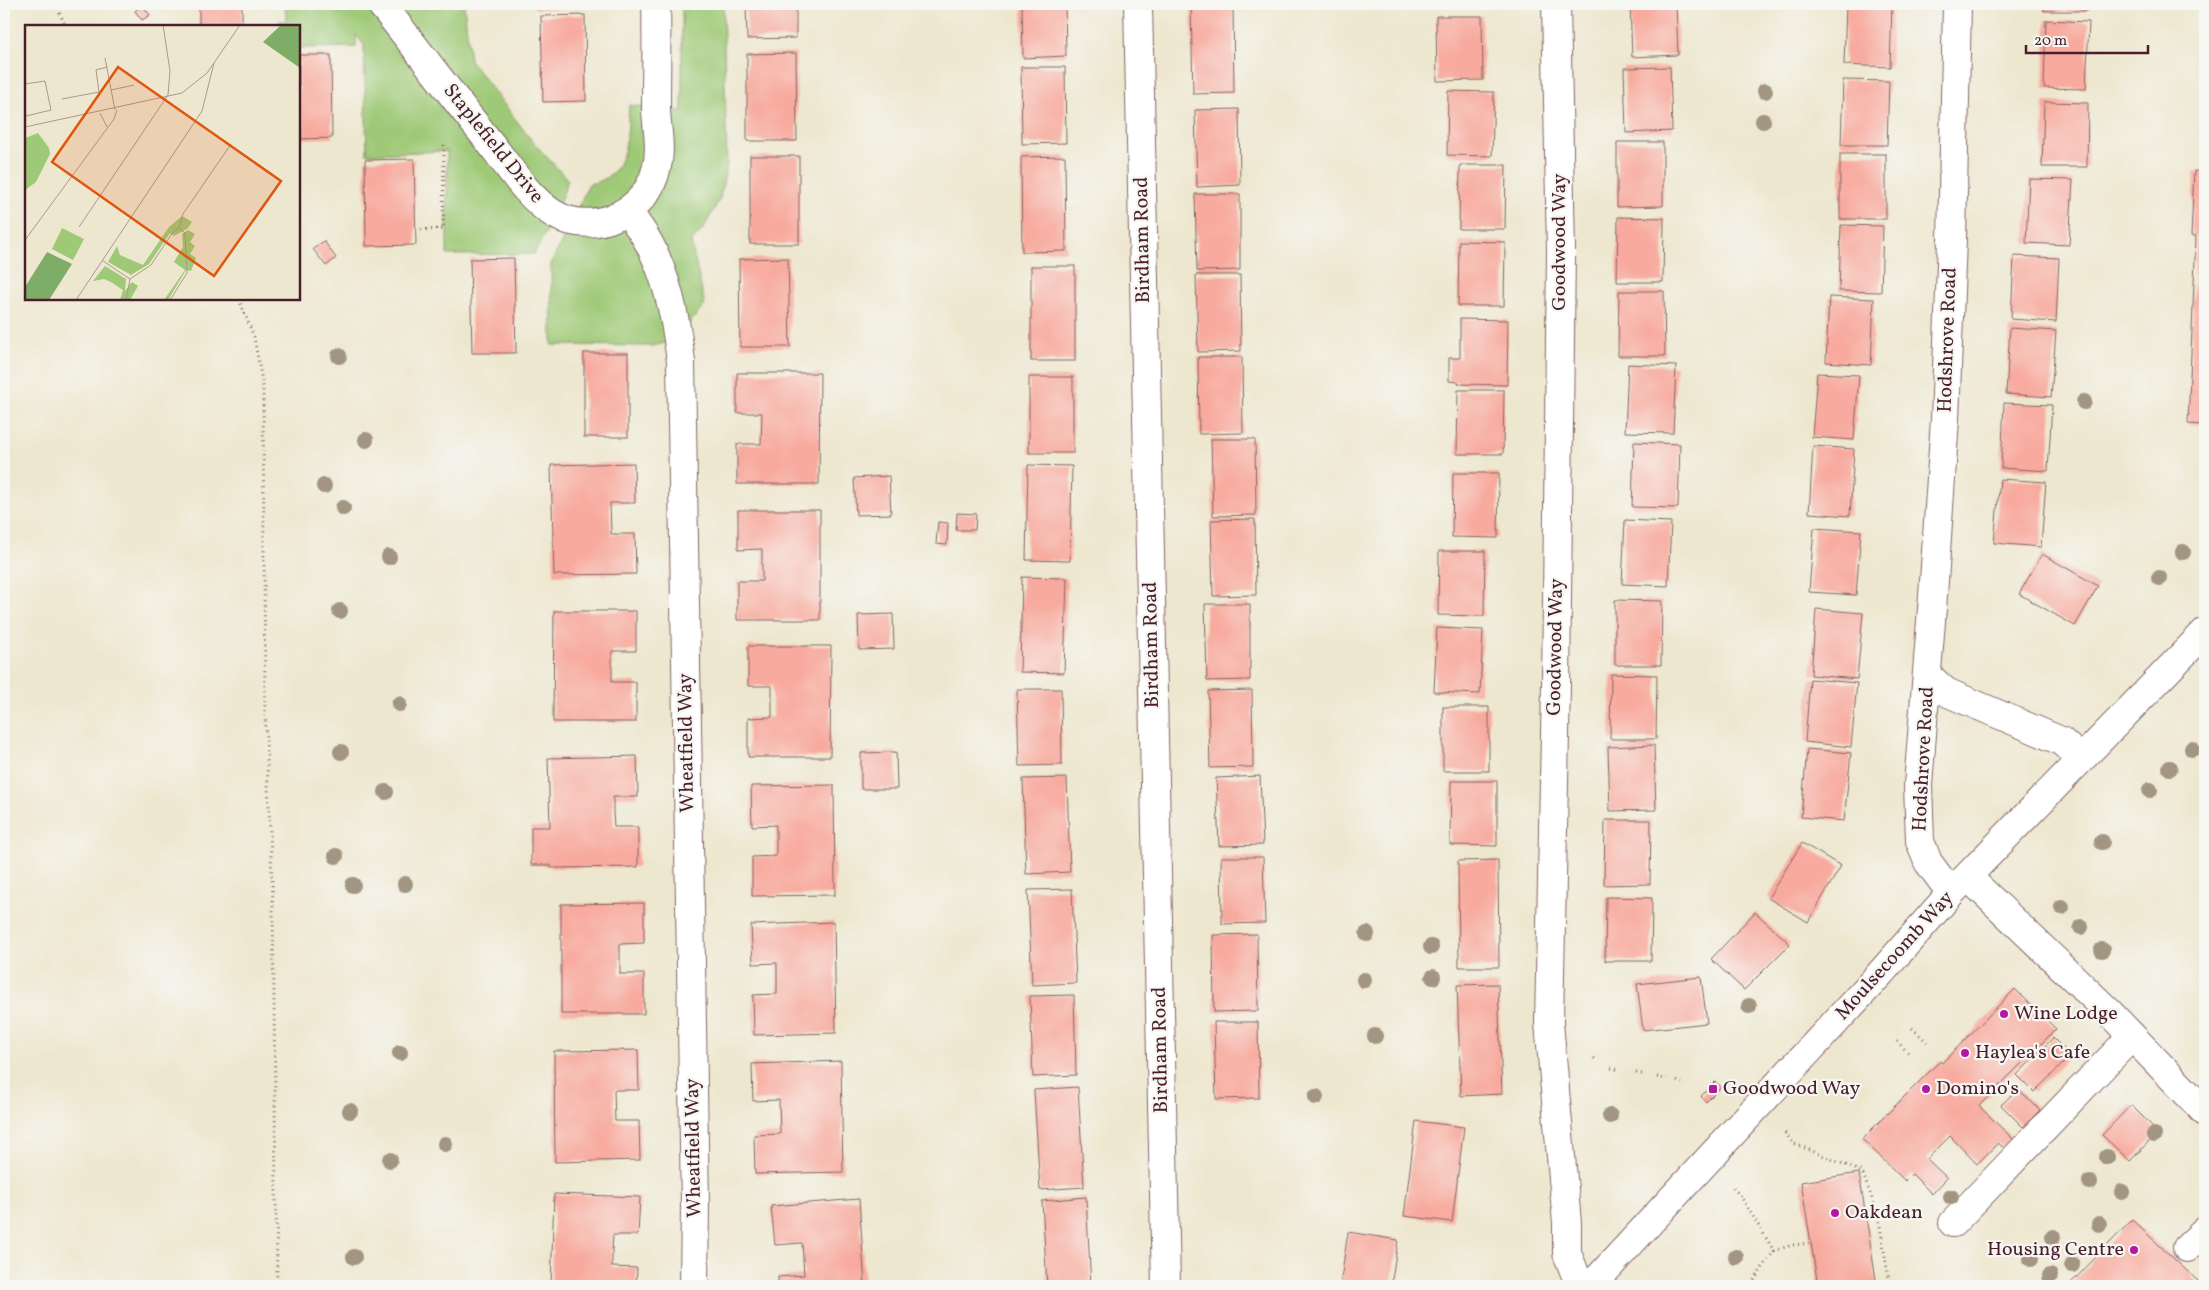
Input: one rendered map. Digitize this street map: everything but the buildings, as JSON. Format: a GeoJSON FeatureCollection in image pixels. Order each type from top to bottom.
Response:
{"type":"FeatureCollection","features":[{"type":"Feature","properties":{"kind":"street","name":"Staplefield Drive"},"geometry":{"type":"LineString","coordinates":[[381,4],[507,166],[539,203],[555,215],[573,222],[587,223],[611,219],[627,212],[647,192],[656,169],[658,157],[656,4]]}},
{"type":"Feature","properties":{"kind":"street","name":"Birdham Road"},"geometry":{"type":"LineString","coordinates":[[1138,4],[1166,1286]]}},
{"type":"Feature","properties":{"kind":"street","name":"Goodwood Way"},"geometry":{"type":"LineString","coordinates":[[1556,4],[1561,251],[1556,685],[1548,1023],[1567,1223],[1566,1254],[1580,1286]]}},
{"type":"Feature","properties":{"kind":"street","name":"Hodshrove Road"},"geometry":{"type":"LineString","coordinates":[[1957,4],[1945,409],[1918,785],[1920,841],[1928,862],[1960,885],[2132,1036],[2205,1112]]}},
{"type":"Feature","properties":{"kind":"street","name":"Wheatfield Way"},"geometry":{"type":"LineString","coordinates":[[627,212],[641,226],[659,268],[674,317],[681,362],[695,1195],[694,1286]]}},
{"type":"Feature","properties":{"kind":"street","name":"Moulsecoomb Way"},"geometry":{"type":"LineString","coordinates":[[1590,1286],[1879,975],[1960,885],[2205,632]]}},
{"type":"Feature","properties":{"kind":"street","name":"Hodshrove Road"},"geometry":{"type":"LineString","coordinates":[[1927,675],[1946,692],[2061,741],[2081,759]]}},
{"type":"Feature","properties":{"kind":"street"},"geometry":{"type":"LineString","coordinates":[[1953,1223],[2132,1036]]}},
{"type":"Feature","properties":{"kind":"path"},"geometry":{"type":"LineString","coordinates":[[55,4],[66,25]]}},
{"type":"Feature","properties":{"kind":"path"},"geometry":{"type":"LineString","coordinates":[[416,230],[443,229],[444,136]]}},
{"type":"Feature","properties":{"kind":"path"},"geometry":{"type":"LineString","coordinates":[[239,300],[254,337],[263,386],[265,714],[273,902],[277,1286]]}},
{"type":"Feature","properties":{"kind":"path"},"geometry":{"type":"LineString","coordinates":[[1912,1028],[1926,1042]]}},
{"type":"Feature","properties":{"kind":"path"},"geometry":{"type":"LineString","coordinates":[[1897,1041],[1908,1052]]}},
{"type":"Feature","properties":{"kind":"path"},"geometry":{"type":"LineString","coordinates":[[1612,1068],[1619,1070]]}},
{"type":"Feature","properties":{"kind":"path"},"geometry":{"type":"LineString","coordinates":[[1636,1073],[1642,1074]]}},
{"type":"Feature","properties":{"kind":"path"},"geometry":{"type":"LineString","coordinates":[[1657,1077],[1667,1079]]}},
{"type":"Feature","properties":{"kind":"path"},"geometry":{"type":"LineString","coordinates":[[1677,1081],[1682,1083]]}},
{"type":"Feature","properties":{"kind":"path"},"geometry":{"type":"LineString","coordinates":[[1785,1133],[1793,1143],[1862,1172],[1878,1214],[1890,1286]]}},
{"type":"Feature","properties":{"kind":"path"},"geometry":{"type":"LineString","coordinates":[[1733,1188],[1740,1195],[1774,1251]]}},
{"type":"Feature","properties":{"kind":"path"},"geometry":{"type":"LineString","coordinates":[[1750,1286],[1774,1251],[1792,1245],[1810,1243]]}},
{"type":"Feature","properties":{"kind":"green space"},"geometry":{"type":"Polygon","coordinates":[[[285,4],[464,4],[470,60],[532,141],[568,180],[555,215],[534,254],[447,255],[447,151],[367,154],[364,45],[356,35],[356,47],[300,48],[300,25],[279,25],[279,21],[286,21],[285,4]]]}},
{"type":"Feature","properties":{"kind":"green space"},"geometry":{"type":"Polygon","coordinates":[[[682,4],[723,4],[727,164],[720,198],[704,228],[691,242],[705,305],[674,341],[652,346],[552,345],[551,264],[589,184],[602,180],[619,165],[628,130],[629,105],[682,111],[682,4]]]}},
{"type":"Feature","properties":{"kind":"place","name":"Wine Lodge"},"geometry":{"type":"Point","coordinates":[2004,1014]}},
{"type":"Feature","properties":{"kind":"place","name":"Haylea's Cafe"},"geometry":{"type":"Point","coordinates":[1965,1053]}},
{"type":"Feature","properties":{"kind":"place","name":"Goodwood Way"},"geometry":{"type":"Point","coordinates":[1713,1089]}},
{"type":"Feature","properties":{"kind":"place","name":"Domino's"},"geometry":{"type":"Point","coordinates":[1926,1089]}},
{"type":"Feature","properties":{"kind":"place","name":"Oakdean"},"geometry":{"type":"Point","coordinates":[1835,1213]}},
{"type":"Feature","properties":{"kind":"place","name":"Housing Centre"},"geometry":{"type":"Point","coordinates":[2134,1250]}}]}
